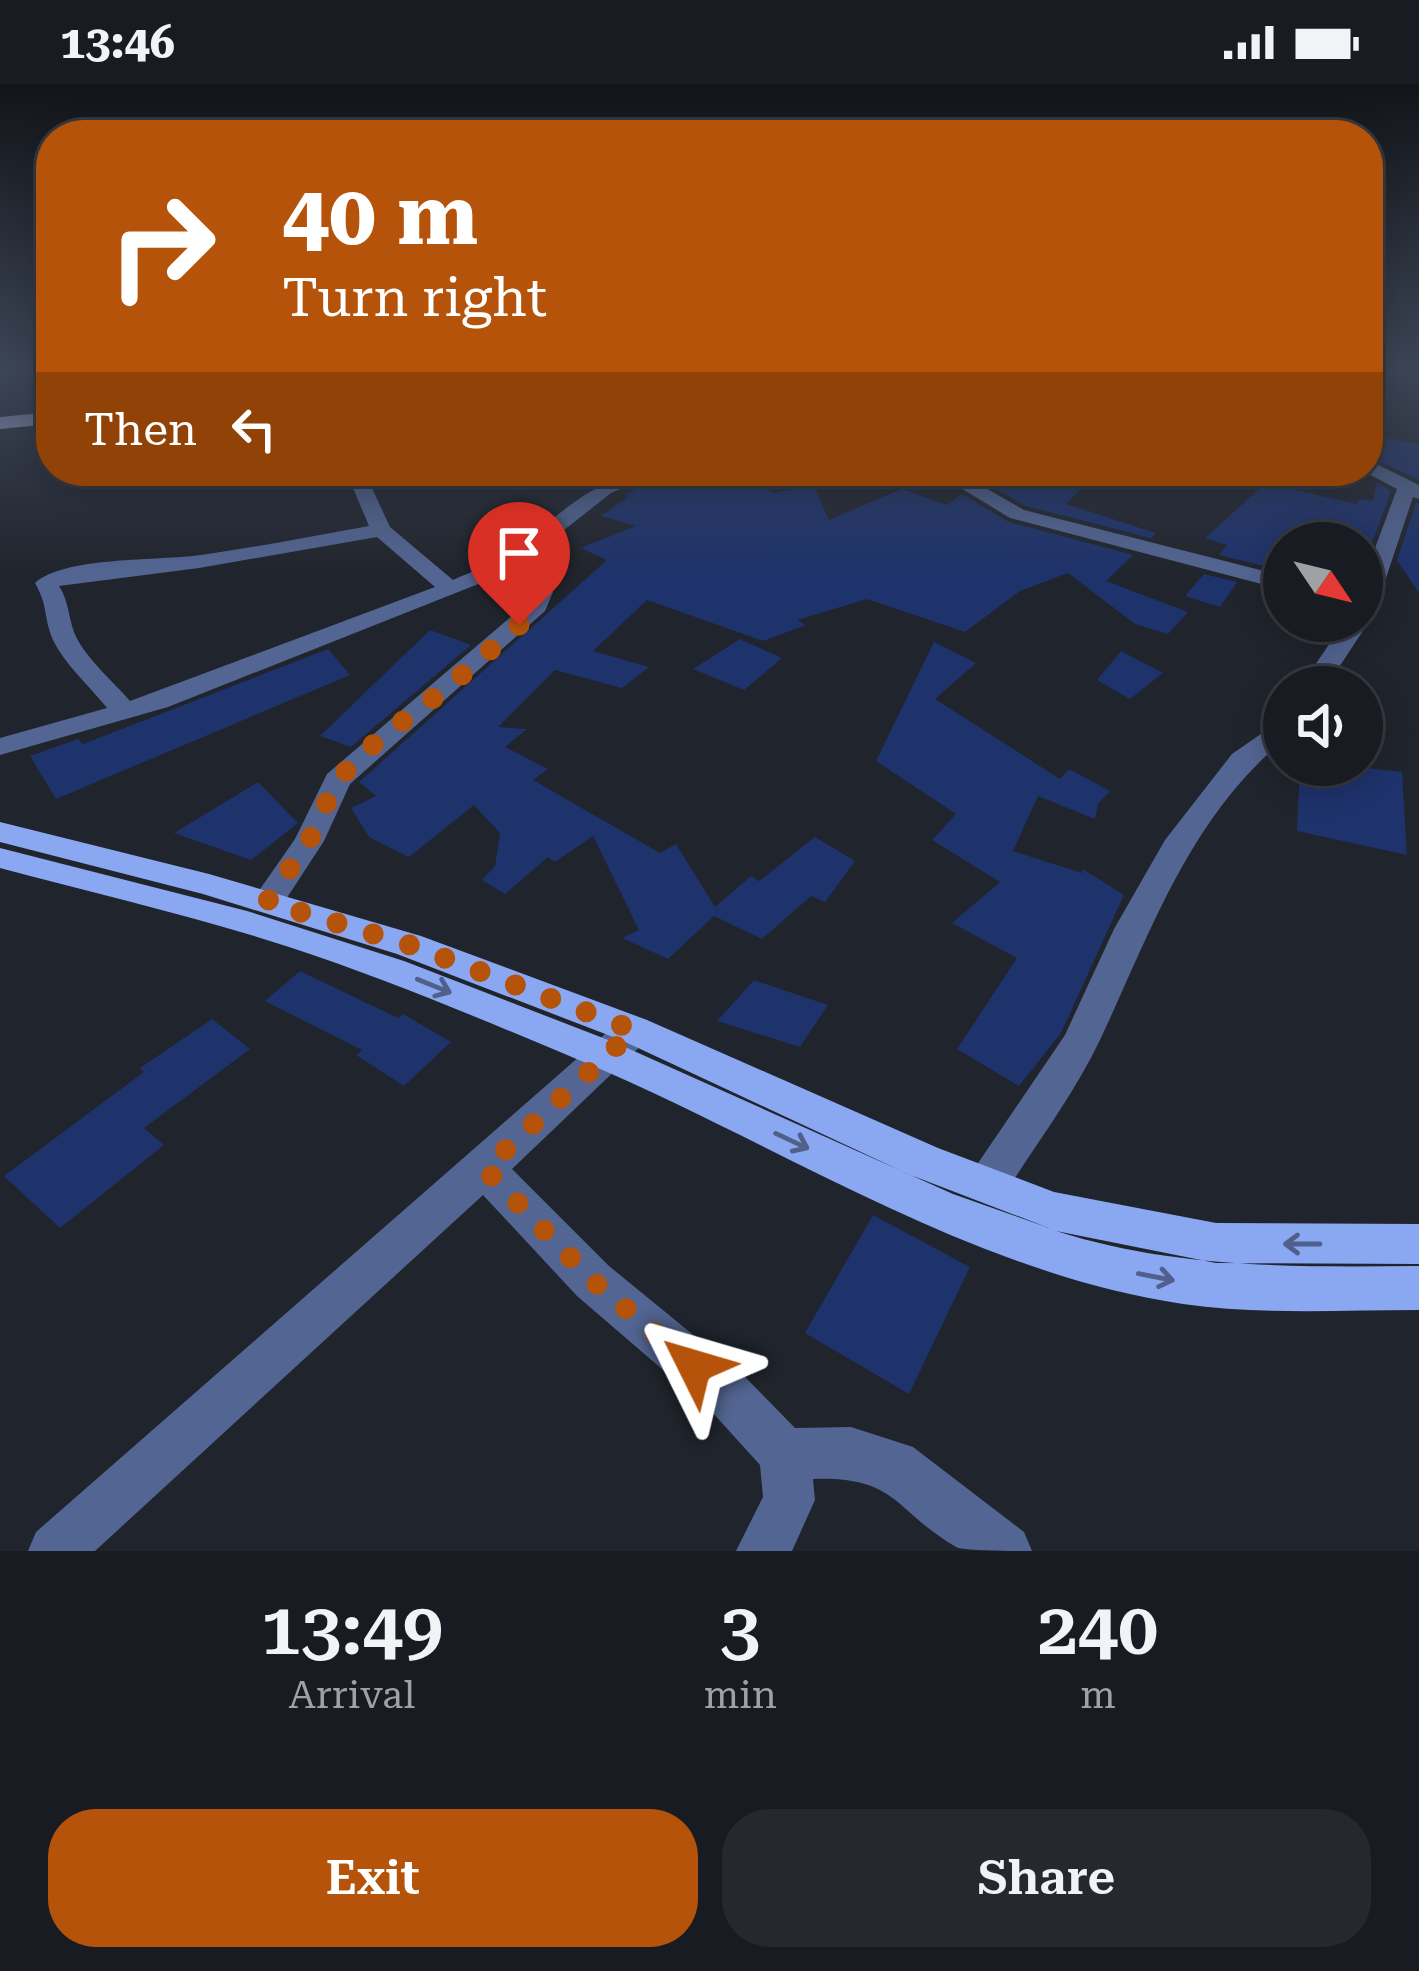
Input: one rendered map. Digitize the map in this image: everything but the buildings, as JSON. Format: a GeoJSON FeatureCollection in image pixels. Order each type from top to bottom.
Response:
{"type":"FeatureCollection","features":[{"type":"Feature","properties":{"kind":"main road"},"geometry":{"type":"LineString","coordinates":[[0,832],[410,945],[622,1043],[908,1194],[1047,1248],[1147,1276],[1225,1288],[1419,1288]]}},
{"type":"Feature","properties":{"kind":"main road"},"geometry":{"type":"LineString","coordinates":[[0,858],[187,906],[622,1043],[1054,1211],[1216,1243],[1419,1244]]}},
{"type":"Feature","properties":{"kind":"street"},"geometry":{"type":"LineString","coordinates":[[1383,474],[1413,491],[1383,562]]}},
{"type":"Feature","properties":{"kind":"street"},"geometry":{"type":"LineString","coordinates":[[362,486],[381,530],[450,589]]}},
{"type":"Feature","properties":{"kind":"street"},"geometry":{"type":"LineString","coordinates":[[0,747],[282,657],[450,589],[508,564],[612,486]]}},
{"type":"Feature","properties":{"kind":"street"},"geometry":{"type":"LineString","coordinates":[[968,486],[1017,514],[1263,578]]}},
{"type":"Feature","properties":{"kind":"street"},"geometry":{"type":"LineString","coordinates":[[124,711],[69,644],[61,628],[60,607],[46,583],[68,575],[217,560],[381,530]]}},
{"type":"Feature","properties":{"kind":"street"},"geometry":{"type":"LineString","coordinates":[[267,902],[309,841],[337,780],[537,606],[542,592],[508,564]]}},
{"type":"Feature","properties":{"kind":"street"},"geometry":{"type":"LineString","coordinates":[[987,1186],[1080,1042],[1131,928],[1176,847],[1242,760],[1263,743]]}},
{"type":"Feature","properties":{"kind":"street"},"geometry":{"type":"LineString","coordinates":[[55,1551],[622,1043]]}},
{"type":"Feature","properties":{"kind":"street"},"geometry":{"type":"LineString","coordinates":[[485,1169],[593,1281],[728,1395],[784,1454],[789,1500],[763,1551]]}},
{"type":"Feature","properties":{"kind":"street"},"geometry":{"type":"LineString","coordinates":[[784,1454],[851,1452],[895,1465],[1005,1551]]}},
{"type":"Feature","properties":{"kind":"route"},"geometry":{"type":"LineString","coordinates":[[519,625],[378,740],[337,780],[309,841],[267,902],[410,945],[634,1030],[485,1169],[593,1281],[694,1366]]}}]}
